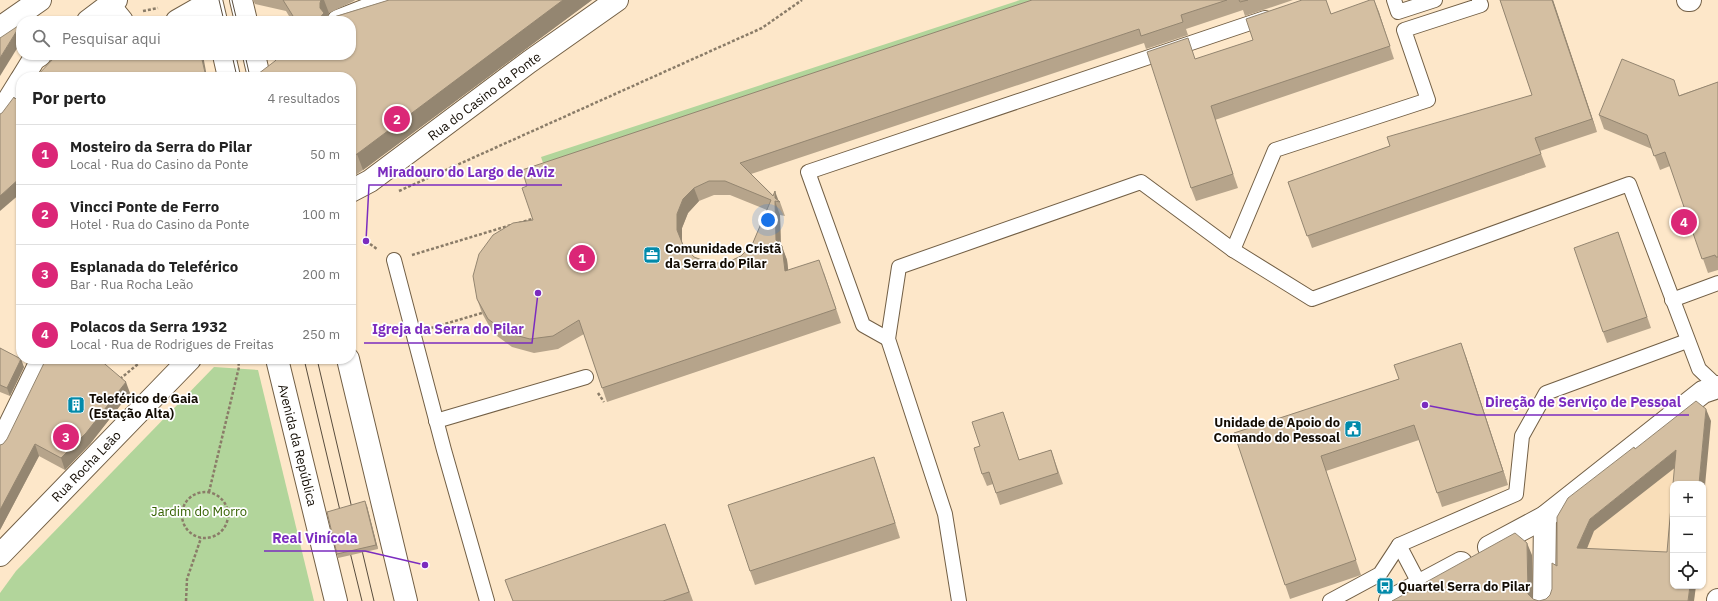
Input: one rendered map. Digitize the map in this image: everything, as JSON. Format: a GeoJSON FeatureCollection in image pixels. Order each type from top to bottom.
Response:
{"type":"FeatureCollection","features":[{"type":"Feature","properties":{"kind":"street"},"geometry":{"type":"LineString","coordinates":[[17,16],[40,0]]}},
{"type":"Feature","properties":{"kind":"street"},"geometry":{"type":"LineString","coordinates":[[170,13],[205,5],[208,0]]}},
{"type":"Feature","properties":{"kind":"street"},"geometry":{"type":"LineString","coordinates":[[211,0],[215,16]]}},
{"type":"Feature","properties":{"kind":"street"},"geometry":{"type":"LineString","coordinates":[[241,0],[245,16]]}},
{"type":"Feature","properties":{"kind":"street"},"geometry":{"type":"LineString","coordinates":[[351,16],[379,5],[385,0]]}},
{"type":"Feature","properties":{"kind":"street","name":"Rua do Casino da Ponte"},"geometry":{"type":"LineString","coordinates":[[356,188],[370,181],[616,0]]}},
{"type":"Feature","properties":{"kind":"street"},"geometry":{"type":"LineString","coordinates":[[103,16],[121,10]]}},
{"type":"Feature","properties":{"kind":"street"},"geometry":{"type":"LineString","coordinates":[[0,28],[16,17]]}},
{"type":"Feature","properties":{"kind":"street"},"geometry":{"type":"LineString","coordinates":[[26,72],[33,60]]}},
{"type":"Feature","properties":{"kind":"street"},"geometry":{"type":"LineString","coordinates":[[225,60],[228,72]]}},
{"type":"Feature","properties":{"kind":"street"},"geometry":{"type":"LineString","coordinates":[[257,60],[265,72]]}},
{"type":"Feature","properties":{"kind":"street"},"geometry":{"type":"LineString","coordinates":[[0,114],[16,88]]}},
{"type":"Feature","properties":{"kind":"street"},"geometry":{"type":"LineString","coordinates":[[0,445],[40,364]]}},
{"type":"Feature","properties":{"kind":"street","name":"Rua Rocha Leão"},"geometry":{"type":"LineString","coordinates":[[0,555],[185,364]]}},
{"type":"Feature","properties":{"kind":"street","name":"Avenida da República"},"geometry":{"type":"LineString","coordinates":[[278,364],[336,601]]}},
{"type":"Feature","properties":{"kind":"street"},"geometry":{"type":"LineString","coordinates":[[349,364],[406,601]]}},
{"type":"Feature","properties":{"kind":"street"},"geometry":{"type":"LineString","coordinates":[[1390,601],[1545,517],[1704,392],[1718,387]]}},
{"type":"Feature","properties":{"kind":"street"},"geometry":{"type":"LineString","coordinates":[[1544,601],[1545,517]]}},
{"type":"Feature","properties":{"kind":"lane"},"geometry":{"type":"LineString","coordinates":[[1394,0],[1398,12],[1435,0]]}},
{"type":"Feature","properties":{"kind":"lane"},"geometry":{"type":"LineString","coordinates":[[1233,250],[1276,150],[1428,100],[1404,30],[1481,5],[1479,0]]}},
{"type":"Feature","properties":{"kind":"lane"},"geometry":{"type":"LineString","coordinates":[[888,339],[863,325],[808,172],[1275,15]]}},
{"type":"Feature","properties":{"kind":"lane"},"geometry":{"type":"LineString","coordinates":[[959,601],[945,514],[888,339],[899,267],[1141,182],[1233,250],[1312,299],[1629,184],[1687,341],[1699,369],[1718,387]]}},
{"type":"Feature","properties":{"kind":"lane"},"geometry":{"type":"LineString","coordinates":[[394,260],[436,421],[487,601]]}},
{"type":"Feature","properties":{"kind":"lane"},"geometry":{"type":"LineString","coordinates":[[1672,300],[1718,283]]}},
{"type":"Feature","properties":{"kind":"lane"},"geometry":{"type":"LineString","coordinates":[[1330,601],[1380,574],[1399,546],[1516,494],[1522,436],[1546,393],[1687,341]]}},
{"type":"Feature","properties":{"kind":"lane"},"geometry":{"type":"LineString","coordinates":[[436,421],[586,377]]}},
{"type":"Feature","properties":{"kind":"lane"},"geometry":{"type":"LineString","coordinates":[[1399,546],[1420,585]]}},
{"type":"Feature","properties":{"kind":"path"},"geometry":{"type":"LineString","coordinates":[[394,194],[762,28],[802,0]]}},
{"type":"Feature","properties":{"kind":"path"},"geometry":{"type":"LineString","coordinates":[[121,10],[170,13]]}},
{"type":"Feature","properties":{"kind":"path"},"geometry":{"type":"LineString","coordinates":[[394,260],[532,219]]}},
{"type":"Feature","properties":{"kind":"path"},"geometry":{"type":"LineString","coordinates":[[414,334],[482,313]]}},
{"type":"Feature","properties":{"kind":"path"},"geometry":{"type":"LineString","coordinates":[[119,380],[138,364]]}},
{"type":"Feature","properties":{"kind":"path"},"geometry":{"type":"LineString","coordinates":[[209,492],[239,364]]}},
{"type":"Feature","properties":{"kind":"path"},"geometry":{"type":"LineString","coordinates":[[114,374],[123,383]]}},
{"type":"Feature","properties":{"kind":"path"},"geometry":{"type":"LineString","coordinates":[[201,492],[209,492],[222,499],[228,512],[228,519],[222,531],[209,538],[202,538],[187,530],[183,523],[183,507],[193,495],[201,492]]}},
{"type":"Feature","properties":{"kind":"path"},"geometry":{"type":"LineString","coordinates":[[186,601],[187,580],[202,538]]}},
{"type":"Feature","properties":{"kind":"shaded area"},"geometry":{"type":"Polygon","coordinates":[[[1700,414],[1711,421],[1705,481],[1670,481],[1670,589],[1696,589],[1694,601],[1561,601],[1561,530],[1700,414]]]}},
{"type":"Feature","properties":{"kind":"green space"},"geometry":{"type":"Polygon","coordinates":[[[1020,0],[1078,0],[548,177],[541,157],[1020,0]]]}},
{"type":"Feature","properties":{"kind":"green space","name":"Jardim do Morro"},"geometry":{"type":"Polygon","coordinates":[[[214,367],[258,370],[314,601],[0,601],[0,593],[16,571],[214,367]]]}},
{"type":"Feature","properties":{"kind":"building"},"geometry":{"type":"Polygon","coordinates":[[[283,0],[321,0],[320,8],[324,13],[321,16],[293,16],[283,0]]]}},
{"type":"Feature","properties":{"kind":"building"},"geometry":{"type":"Polygon","coordinates":[[[389,0],[563,0],[356,154],[356,72],[261,72],[276,60],[356,60],[356,16],[337,16],[389,0]]]}},
{"type":"Feature","properties":{"kind":"building"},"geometry":{"type":"Polygon","coordinates":[[[1032,0],[1227,0],[1181,15],[1183,22],[1141,36],[1139,29],[740,163],[773,196],[775,191],[775,198],[780,202],[775,201],[776,240],[782,246],[785,271],[819,260],[836,309],[602,388],[579,320],[553,336],[530,339],[507,333],[488,319],[477,299],[473,276],[479,254],[493,235],[513,223],[533,220],[522,188],[527,186],[522,170],[1032,0]],[[709,181],[694,188],[683,199],[677,214],[677,230],[683,245],[694,257],[710,263],[726,263],[741,256],[752,245],[771,200],[725,181],[709,181]]]}},
{"type":"Feature","properties":{"kind":"building"},"geometry":{"type":"Polygon","coordinates":[[[1302,0],[1326,0],[1331,14],[1370,0],[1374,0],[1390,46],[1211,106],[1233,174],[1191,188],[1147,52],[1188,38],[1195,59],[1253,40],[1246,19],[1302,0]]]}},
{"type":"Feature","properties":{"kind":"building"},"geometry":{"type":"Polygon","coordinates":[[[1500,0],[1552,0],[1592,119],[1535,138],[1541,154],[1307,236],[1288,182],[1390,146],[1387,137],[1532,95],[1500,0]]]}},
{"type":"Feature","properties":{"kind":"building"},"geometry":{"type":"Polygon","coordinates":[[[16,27],[16,32],[0,58],[0,38],[16,27]]]}},
{"type":"Feature","properties":{"kind":"building"},"geometry":{"type":"Polygon","coordinates":[[[1622,59],[1674,80],[1679,96],[1718,82],[1718,257],[1715,255],[1702,259],[1665,152],[1654,156],[1647,135],[1599,115],[1622,59]]]}},
{"type":"Feature","properties":{"kind":"building"},"geometry":{"type":"Polygon","coordinates":[[[52,60],[202,60],[205,72],[41,72],[52,60]]]}},
{"type":"Feature","properties":{"kind":"building"},"geometry":{"type":"Polygon","coordinates":[[[14,97],[15,99],[16,98],[16,182],[0,196],[0,114],[14,97]]]}},
{"type":"Feature","properties":{"kind":"building"},"geometry":{"type":"Polygon","coordinates":[[[1618,232],[1647,317],[1603,332],[1574,248],[1618,232]]]}},
{"type":"Feature","properties":{"kind":"building"},"geometry":{"type":"Polygon","coordinates":[[[1461,343],[1503,471],[1437,493],[1414,425],[1321,456],[1356,560],[1285,585],[1234,433],[1399,379],[1394,365],[1461,343]]]}},
{"type":"Feature","properties":{"kind":"building"},"geometry":{"type":"Polygon","coordinates":[[[0,348],[16,356],[16,364],[19,364],[7,388],[0,385],[0,348]]]}},
{"type":"Feature","properties":{"kind":"building","name":"Teleférico de Gaia (Estação Alta)"},"geometry":{"type":"Polygon","coordinates":[[[44,364],[105,364],[126,382],[86,433],[61,458],[35,444],[0,510],[0,445],[7,439],[44,364]]]}},
{"type":"Feature","properties":{"kind":"building"},"geometry":{"type":"Polygon","coordinates":[[[1696,401],[1706,409],[1699,481],[1673,481],[1676,450],[1590,519],[1577,548],[1667,552],[1670,518],[1670,589],[1690,589],[1688,601],[1539,601],[1546,599],[1550,595],[1552,589],[1552,563],[1557,566],[1557,517],[1568,498],[1634,447],[1635,449],[1696,401]]]}},
{"type":"Feature","properties":{"kind":"building"},"geometry":{"type":"Polygon","coordinates":[[[1003,412],[1019,460],[1051,450],[1058,473],[996,493],[989,472],[982,474],[974,448],[980,446],[972,422],[1003,412]]]}},
{"type":"Feature","properties":{"kind":"building"},"geometry":{"type":"Polygon","coordinates":[[[874,457],[895,523],[750,571],[728,505],[874,457]]]}},
{"type":"Feature","properties":{"kind":"building"},"geometry":{"type":"Polygon","coordinates":[[[365,501],[376,545],[337,554],[327,512],[365,501]]]}},
{"type":"Feature","properties":{"kind":"building"},"geometry":{"type":"Polygon","coordinates":[[[665,524],[689,592],[663,601],[513,601],[505,580],[665,524]]]}},
{"type":"Feature","properties":{"kind":"building"},"geometry":{"type":"Polygon","coordinates":[[[1515,533],[1527,543],[1528,594],[1533,599],[1539,601],[1392,601],[1515,533]]]}},
{"type":"Feature","properties":{"kind":"tram line"},"geometry":{"type":"LineString","coordinates":[[219,0],[223,16]]}},
{"type":"Feature","properties":{"kind":"tram line"},"geometry":{"type":"LineString","coordinates":[[232,0],[236,16]]}},
{"type":"Feature","properties":{"kind":"tram line"},"geometry":{"type":"LineString","coordinates":[[233,60],[236,72]]}},
{"type":"Feature","properties":{"kind":"tram line"},"geometry":{"type":"LineString","coordinates":[[246,60],[249,72]]}},
{"type":"Feature","properties":{"kind":"tram line"},"geometry":{"type":"LineString","coordinates":[[305,364],[342,519]]}},
{"type":"Feature","properties":{"kind":"tram line"},"geometry":{"type":"LineString","coordinates":[[318,364],[354,517]]}},
{"type":"Feature","properties":{"kind":"tram line"},"geometry":{"type":"LineString","coordinates":[[360,542],[374,601]]}},
{"type":"Feature","properties":{"kind":"tram line"},"geometry":{"type":"LineString","coordinates":[[348,544],[362,601]]}},
{"type":"Feature","properties":{"kind":"place","name":"Vincci Ponte de Ferro"},"geometry":{"type":"Point","coordinates":[397,119]}},
{"type":"Feature","properties":{"kind":"place","name":"Polacos da Serra 1932"},"geometry":{"type":"Point","coordinates":[1684,222]}},
{"type":"Feature","properties":{"kind":"place","name":"Miradouro do Largo de Aviz"},"geometry":{"type":"Point","coordinates":[366,241]}},
{"type":"Feature","properties":{"kind":"place","name":"Comunidade Cristã da Serra do Pilar"},"geometry":{"type":"Point","coordinates":[652,255]}},
{"type":"Feature","properties":{"kind":"place","name":"Mosteiro da Serra do Pilar"},"geometry":{"type":"Point","coordinates":[582,258]}},
{"type":"Feature","properties":{"kind":"place","name":"Igreja da Serra do Pilar"},"geometry":{"type":"Point","coordinates":[538,293]}},
{"type":"Feature","properties":{"kind":"place","name":"Teleférico de Gaia (Estação Alta)"},"geometry":{"type":"Point","coordinates":[76,405]}},
{"type":"Feature","properties":{"kind":"place","name":"Direção de Serviço de Pessoal"},"geometry":{"type":"Point","coordinates":[1425,405]}},
{"type":"Feature","properties":{"kind":"place","name":"Unidade de Apoio do Comando do Pessoal"},"geometry":{"type":"Point","coordinates":[1353,429]}},
{"type":"Feature","properties":{"kind":"place","name":"Esplanada do Teleférico"},"geometry":{"type":"Point","coordinates":[66,437]}},
{"type":"Feature","properties":{"kind":"place","name":"Real Vinícola"},"geometry":{"type":"Point","coordinates":[425,565]}},
{"type":"Feature","properties":{"kind":"place","name":"Quartel Serra do Pilar"},"geometry":{"type":"Point","coordinates":[1385,586]}}]}
